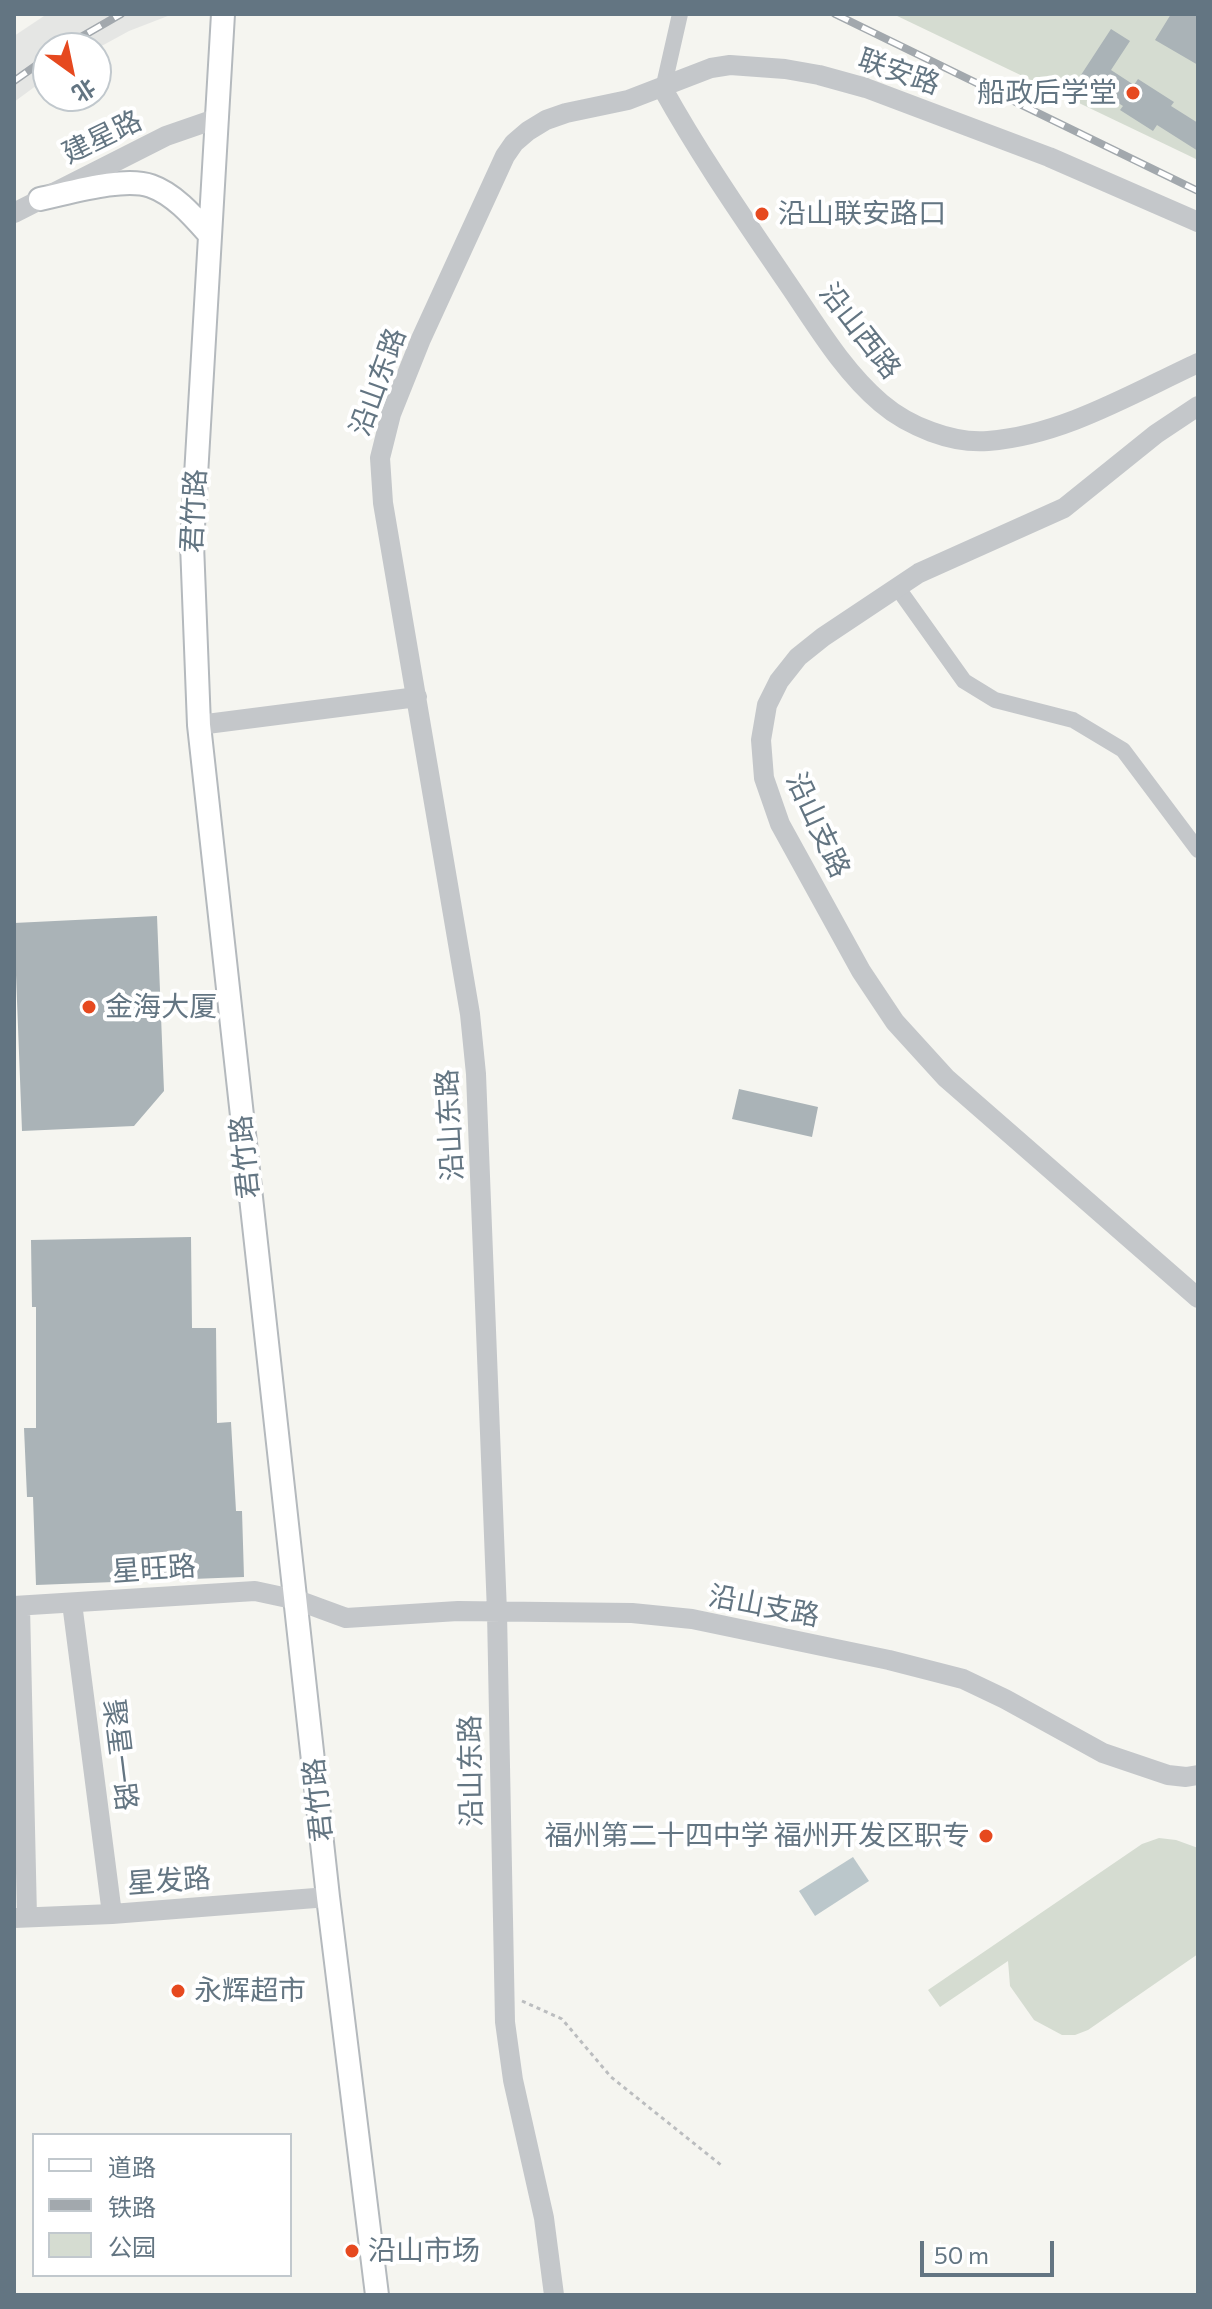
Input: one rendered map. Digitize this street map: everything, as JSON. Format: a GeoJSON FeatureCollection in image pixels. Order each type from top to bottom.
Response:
{"type":"FeatureCollection","features":[{"type":"Feature","properties":{"kind":"main road","name":"君竹路"},"geometry":{"type":"LineString","coordinates":[[223,14],[192,544],[199,725],[328,1897],[377,2295]]}},
{"type":"Feature","properties":{"kind":"main road"},"geometry":{"type":"LineString","coordinates":[[40,199],[126,183],[152,186],[181,205],[209,234]]}},
{"type":"Feature","properties":{"kind":"street"},"geometry":{"type":"LineString","coordinates":[[663,89],[680,14]]}},
{"type":"Feature","properties":{"kind":"street","name":"联安路"},"geometry":{"type":"LineString","coordinates":[[663,89],[694,73],[730,65],[819,75],[866,88],[1049,157],[1198,222]]}},
{"type":"Feature","properties":{"kind":"street","name":"沿山西路"},"geometry":{"type":"LineString","coordinates":[[663,89],[694,144],[837,355],[880,402],[908,420],[960,439],[985,441],[1014,438],[1080,418],[1198,363]]}},
{"type":"Feature","properties":{"kind":"street","name":"沿山东路"},"geometry":{"type":"LineString","coordinates":[[554,2295],[544,2218],[513,2080],[504,1993],[497,1612],[476,1074],[470,1014],[380,482],[383,444],[400,388],[514,143],[546,120],[663,89]]}},
{"type":"Feature","properties":{"kind":"street","name":"建星路"},"geometry":{"type":"LineString","coordinates":[[14,213],[166,136],[218,118]]}},
{"type":"Feature","properties":{"kind":"street","name":"沿山支路"},"geometry":{"type":"LineString","coordinates":[[1198,406],[1156,434],[1074,501],[1053,514],[948,559],[897,587],[808,648],[785,673],[773,692],[762,728],[761,754],[767,790],[780,824],[861,971],[907,1038],[946,1078],[1198,1298]]}},
{"type":"Feature","properties":{"kind":"street"},"geometry":{"type":"LineString","coordinates":[[897,587],[964,681],[995,700],[1073,720],[1123,750],[1198,850]]}},
{"type":"Feature","properties":{"kind":"street"},"geometry":{"type":"LineString","coordinates":[[199,725],[417,697]]}},
{"type":"Feature","properties":{"kind":"street","name":"星旺路"},"geometry":{"type":"LineString","coordinates":[[17,1606],[255,1591],[297,1600]]}},
{"type":"Feature","properties":{"kind":"street","name":"沿山支路"},"geometry":{"type":"LineString","coordinates":[[297,1600],[346,1618],[458,1611],[658,1615],[692,1619],[889,1660],[963,1679],[1103,1753],[1148,1770],[1186,1777],[1198,1775]]}},
{"type":"Feature","properties":{"kind":"street","name":"聚星一路"},"geometry":{"type":"LineString","coordinates":[[72,1603],[112,1914]]}},
{"type":"Feature","properties":{"kind":"street"},"geometry":{"type":"LineString","coordinates":[[17,1606],[20,1918]]}},
{"type":"Feature","properties":{"kind":"street","name":"星发路"},"geometry":{"type":"LineString","coordinates":[[20,1918],[328,1897]]}},
{"type":"Feature","properties":{"kind":"path"},"geometry":{"type":"LineString","coordinates":[[504,1993],[562,2019],[611,2077],[721,2165]]}},
{"type":"Feature","properties":{"kind":"shaded area"},"geometry":{"type":"Polygon","coordinates":[[[47,14],[173,14],[112,40],[112,32],[32,32],[32,89],[14,102],[14,36],[47,14]]]}},
{"type":"Feature","properties":{"kind":"shaded area"},"geometry":{"type":"Polygon","coordinates":[[[853,1857],[869,1881],[815,1916],[799,1891],[853,1857]]]}},
{"type":"Feature","properties":{"kind":"green space"},"geometry":{"type":"Polygon","coordinates":[[[893,14],[1198,14],[1198,160],[893,14]]]}},
{"type":"Feature","properties":{"kind":"green space"},"geometry":{"type":"Polygon","coordinates":[[[1159,1838],[1198,1848],[1198,1954],[1088,2030],[1075,2035],[1062,2035],[1034,2020],[1010,1986],[1008,1961],[940,2007],[928,1990],[1142,1844],[1159,1838]]]}},
{"type":"Feature","properties":{"kind":"building","name":"船政后学堂"},"geometry":{"type":"Polygon","coordinates":[[[1171,14],[1198,14],[1198,65],[1155,40],[1171,14]]]}},
{"type":"Feature","properties":{"kind":"building","name":"船政后学堂"},"geometry":{"type":"Polygon","coordinates":[[[1111,29],[1130,41],[1111,70],[1134,85],[1138,79],[1174,102],[1171,106],[1198,123],[1198,151],[1157,125],[1153,131],[1120,110],[1123,106],[1079,78],[1111,29]]]}},
{"type":"Feature","properties":{"kind":"building","name":"金海大厦"},"geometry":{"type":"Polygon","coordinates":[[[157,916],[164,1091],[134,1126],[22,1131],[14,923],[157,916]]]}},
{"type":"Feature","properties":{"kind":"building"},"geometry":{"type":"Polygon","coordinates":[[[739,1089],[818,1107],[812,1137],[732,1119],[739,1089]]]}},
{"type":"Feature","properties":{"kind":"building"},"geometry":{"type":"Polygon","coordinates":[[[191,1237],[192,1328],[216,1328],[217,1423],[231,1422],[236,1511],[242,1511],[244,1577],[36,1585],[33,1497],[27,1497],[24,1428],[36,1428],[36,1307],[32,1307],[31,1240],[191,1237]]]}},
{"type":"Feature","properties":{"kind":"railway"},"geometry":{"type":"LineString","coordinates":[[90,32],[121,14]]}},
{"type":"Feature","properties":{"kind":"railway"},"geometry":{"type":"LineString","coordinates":[[835,14],[1198,191]]}},
{"type":"Feature","properties":{"kind":"railway"},"geometry":{"type":"LineString","coordinates":[[14,81],[32,68]]}},
{"type":"Feature","properties":{"kind":"place","name":"船政后学堂"},"geometry":{"type":"Point","coordinates":[1133,93]}},
{"type":"Feature","properties":{"kind":"place","name":"沿山联安路口"},"geometry":{"type":"Point","coordinates":[762,214]}},
{"type":"Feature","properties":{"kind":"place","name":"金海大厦"},"geometry":{"type":"Point","coordinates":[89,1007]}},
{"type":"Feature","properties":{"kind":"place","name":"福州第二十四中学 福州开发区职专"},"geometry":{"type":"Point","coordinates":[986,1836]}},
{"type":"Feature","properties":{"kind":"place","name":"永辉超市"},"geometry":{"type":"Point","coordinates":[178,1991]}},
{"type":"Feature","properties":{"kind":"place","name":"沿山市场"},"geometry":{"type":"Point","coordinates":[352,2251]}}]}
